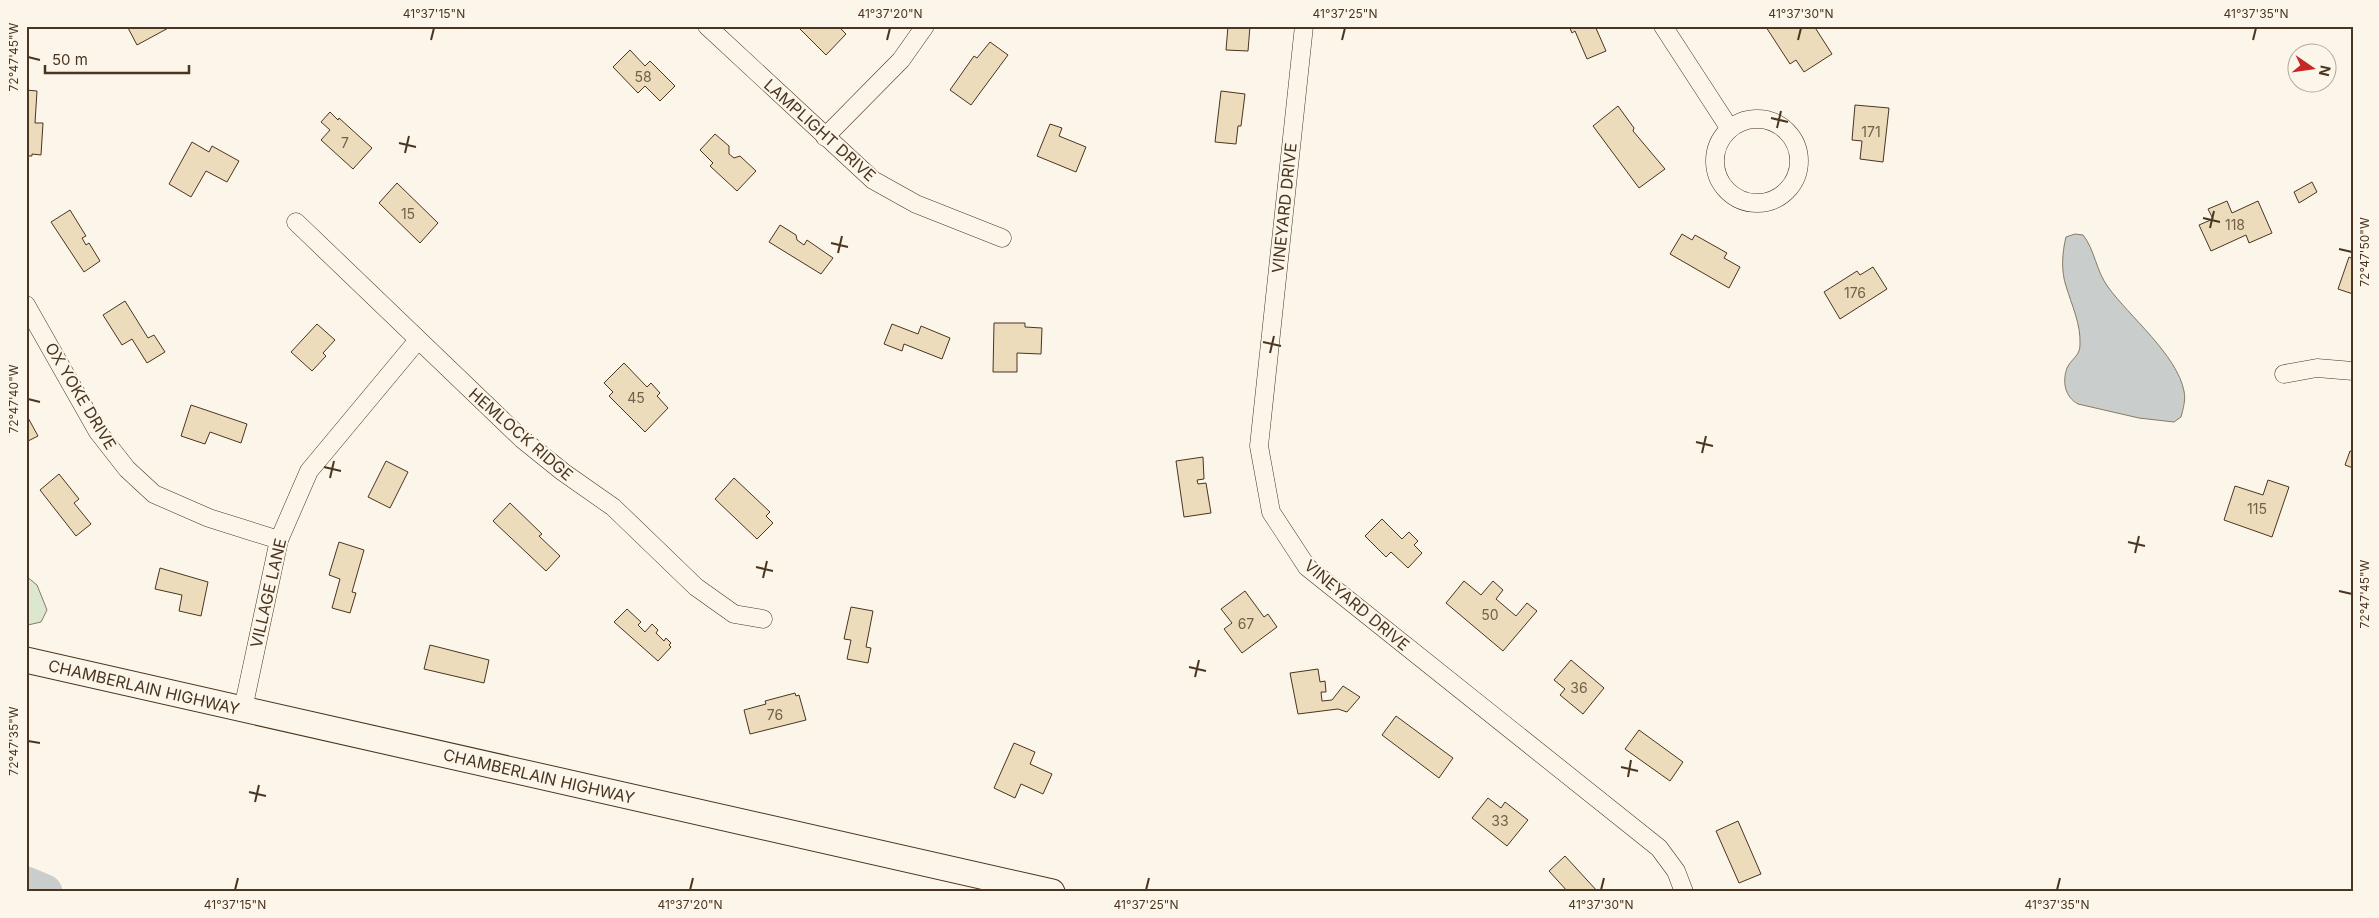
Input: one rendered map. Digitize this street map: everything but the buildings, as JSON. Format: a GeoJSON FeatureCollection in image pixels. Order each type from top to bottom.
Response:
{"type":"FeatureCollection","features":[{"type":"Feature","properties":{"kind":"main road","name":"CHAMBERLAIN HIGHWAY"},"geometry":{"type":"LineString","coordinates":[[26,660],[1052,892]]}},
{"type":"Feature","properties":{"kind":"street","name":"LAMPLIGHT DRIVE"},"geometry":{"type":"LineString","coordinates":[[707,26],[873,180],[916,204],[1002,238]]}},
{"type":"Feature","properties":{"kind":"street"},"geometry":{"type":"LineString","coordinates":[[825,137],[902,60],[925,26]]}},
{"type":"Feature","properties":{"kind":"street","name":"VINEYARD DRIVE"},"geometry":{"type":"LineString","coordinates":[[1304,26],[1259,446],[1271,512],[1307,567],[1659,848],[1676,871],[1684,892]]}},
{"type":"Feature","properties":{"kind":"street"},"geometry":{"type":"LineString","coordinates":[[1663,26],[1730,129]]}},
{"type":"Feature","properties":{"kind":"street"},"geometry":{"type":"LineString","coordinates":[[1761,119],[1777,124],[1790,134],[1798,149],[1800,165],[1795,181],[1784,194],[1770,202],[1753,204],[1737,199],[1725,189],[1717,174],[1715,158],[1720,142],[1730,129],[1745,121],[1761,119]]}},
{"type":"Feature","properties":{"kind":"street","name":"HEMLOCK RIDGE"},"geometry":{"type":"LineString","coordinates":[[296,222],[522,439],[562,472],[613,507],[696,587],[734,614],[763,619]]}},
{"type":"Feature","properties":{"kind":"street","name":"OX YOKE DRIVE"},"geometry":{"type":"LineString","coordinates":[[26,305],[98,432],[127,469],[154,494],[208,518],[279,540]]}},
{"type":"Feature","properties":{"kind":"street","name":"VILLAGE LANE"},"geometry":{"type":"LineString","coordinates":[[243,709],[279,540],[309,471],[418,340]]}},
{"type":"Feature","properties":{"kind":"street"},"geometry":{"type":"LineString","coordinates":[[2284,374],[2316,368],[2353,371]]}},
{"type":"Feature","properties":{"kind":"green space"},"geometry":{"type":"Polygon","coordinates":[[[26,576],[37,585],[47,610],[41,622],[28,625],[26,625],[26,576]]]}},
{"type":"Feature","properties":{"kind":"shaded area"},"geometry":{"type":"Polygon","coordinates":[[[2075,234],[2083,235],[2108,287],[2151,336],[2180,377],[2184,391],[2184,401],[2181,417],[2174,422],[2139,418],[2078,404],[2067,393],[2065,379],[2067,368],[2080,349],[2076,315],[2063,274],[2066,237],[2075,234]]]}},
{"type":"Feature","properties":{"kind":"waterway"},"geometry":{"type":"LineString","coordinates":[[26,884],[45,892]]}}]}
